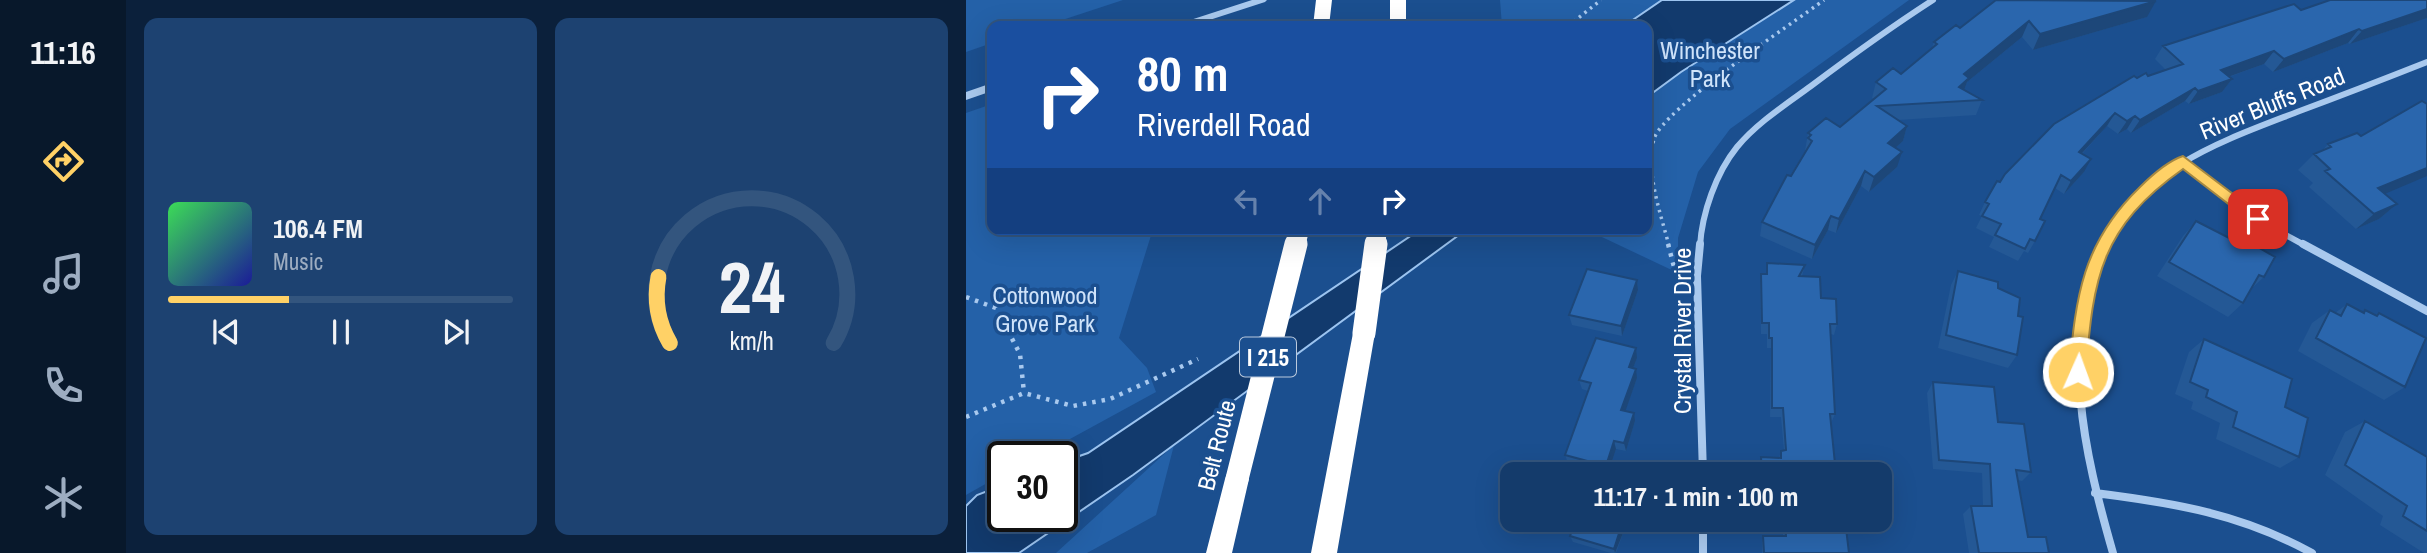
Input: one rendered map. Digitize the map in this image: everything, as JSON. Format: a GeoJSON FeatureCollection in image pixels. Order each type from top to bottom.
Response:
{"type":"FeatureCollection","features":[{"type":"Feature","properties":{"kind":"highway"},"geometry":{"type":"LineString","coordinates":[[1322,21],[1324,0]]}},
{"type":"Feature","properties":{"kind":"highway"},"geometry":{"type":"LineString","coordinates":[[1398,0],[1398,21]]}},
{"type":"Feature","properties":{"kind":"highway","name":"Belt Route"},"geometry":{"type":"LineString","coordinates":[[1219,553],[1298,235]]}},
{"type":"Feature","properties":{"kind":"highway"},"geometry":{"type":"LineString","coordinates":[[1324,553],[1364,333],[1377,235]]}},
{"type":"Feature","properties":{"kind":"street","name":"Crystal River Drive"},"geometry":{"type":"LineString","coordinates":[[1703,462],[1697,276],[1701,229],[1715,185],[1736,148],[1766,119],[1889,28],[1933,0]]}},
{"type":"Feature","properties":{"kind":"street"},"geometry":{"type":"LineString","coordinates":[[1197,21],[1260,1]]}},
{"type":"Feature","properties":{"kind":"street"},"geometry":{"type":"LineString","coordinates":[[2423,64],[2427,71]]}},
{"type":"Feature","properties":{"kind":"street","name":"River Bluffs Road"},"geometry":{"type":"LineString","coordinates":[[2113,553],[2095,493],[2083,430],[2078,372],[2083,306],[2094,267],[2108,235],[2142,192],[2183,161],[2227,139],[2423,64]]}},
{"type":"Feature","properties":{"kind":"street"},"geometry":{"type":"LineString","coordinates":[[966,96],[987,89]]}},
{"type":"Feature","properties":{"kind":"street"},"geometry":{"type":"LineString","coordinates":[[2183,161],[2271,228],[2427,311]]}},
{"type":"Feature","properties":{"kind":"street"},"geometry":{"type":"LineString","coordinates":[[2095,493],[2193,505],[2233,516],[2273,531],[2312,553]]}},
{"type":"Feature","properties":{"kind":"street"},"geometry":{"type":"LineString","coordinates":[[1703,532],[1703,553]]}},
{"type":"Feature","properties":{"kind":"path"},"geometry":{"type":"LineString","coordinates":[[1574,21],[1601,0]]}},
{"type":"Feature","properties":{"kind":"path"},"geometry":{"type":"LineString","coordinates":[[1697,276],[1674,267],[1652,162],[1653,140],[1664,121],[1681,105],[1824,0]]}},
{"type":"Feature","properties":{"kind":"path"},"geometry":{"type":"LineString","coordinates":[[966,297],[996,308],[1020,354],[1024,393]]}},
{"type":"Feature","properties":{"kind":"path"},"geometry":{"type":"LineString","coordinates":[[966,417],[1024,393],[1073,406],[1110,399],[1198,359]]}},
{"type":"Feature","properties":{"kind":"green space"},"geometry":{"type":"Polygon","coordinates":[[[966,0],[1123,0],[1059,21],[987,21],[987,45],[966,52],[966,0]]]}},
{"type":"Feature","properties":{"kind":"green space","name":"Winchester Park"},"geometry":{"type":"Polygon","coordinates":[[[1500,0],[1909,0],[1730,129],[1698,172],[1678,238],[1678,273],[1598,235],[1652,235],[1652,21],[1502,21],[1500,0]]]}},
{"type":"Feature","properties":{"kind":"green space","name":"Cottonwood Grove Park"},"geometry":{"type":"Polygon","coordinates":[[[987,106],[987,235],[1151,235],[1119,338],[1147,368],[1156,392],[1066,441],[987,441],[987,483],[966,495],[966,113],[987,106]]]}},
{"type":"Feature","properties":{"kind":"green space"},"geometry":{"type":"Polygon","coordinates":[[[1174,445],[1156,515],[1087,553],[1056,553],[1174,445]]]}},
{"type":"Feature","properties":{"kind":"shaded area"},"geometry":{"type":"Polygon","coordinates":[[[1662,0],[1794,0],[1652,93],[1652,21],[1631,21],[1662,0]]]}},
{"type":"Feature","properties":{"kind":"shaded area"},"geometry":{"type":"Polygon","coordinates":[[[1412,235],[1459,235],[1078,513],[1078,456],[1088,453],[1412,235]]]}},
{"type":"Feature","properties":{"kind":"shaded area"},"geometry":{"type":"Polygon","coordinates":[[[987,491],[987,532],[1050,532],[1019,553],[966,553],[966,506],[977,495],[987,491]]]}},
{"type":"Feature","properties":{"kind":"building"},"geometry":{"type":"Polygon","coordinates":[[[1996,0],[2156,1],[2040,34],[2029,21],[1964,74],[1969,78],[1959,87],[1982,100],[1877,106],[1907,126],[1888,143],[1902,152],[1874,177],[1865,171],[1839,219],[1831,216],[1815,245],[1762,222],[1787,175],[1791,176],[1812,141],[1808,138],[1811,135],[1808,133],[1826,118],[1840,127],[1886,89],[1876,82],[1893,68],[1901,74],[1937,44],[1934,42],[1956,25],[1960,28],[1996,0]]]}},
{"type":"Feature","properties":{"kind":"building"},"geometry":{"type":"Polygon","coordinates":[[[2330,0],[2427,0],[2427,9],[2362,31],[2359,29],[2284,59],[2274,51],[2221,70],[2232,79],[2198,91],[2195,88],[2140,120],[2135,116],[2127,121],[2115,113],[2079,152],[2091,159],[2071,181],[2061,175],[2040,219],[2045,221],[2035,241],[2030,239],[2025,249],[1995,235],[2001,224],[1982,216],[1989,204],[1985,202],[1997,181],[2000,182],[2054,124],[2134,76],[2137,78],[2146,73],[2148,76],[2183,64],[2163,46],[2294,4],[2301,10],[2330,0]]]}},
{"type":"Feature","properties":{"kind":"building"},"geometry":{"type":"Polygon","coordinates":[[[2422,101],[2427,104],[2427,168],[2378,188],[2397,204],[2374,214],[2325,171],[2330,169],[2314,154],[2331,147],[2328,144],[2357,133],[2361,136],[2422,101]]]}},
{"type":"Feature","properties":{"kind":"building"},"geometry":{"type":"Polygon","coordinates":[[[2196,221],[2231,239],[2235,234],[2275,257],[2264,277],[2259,275],[2243,303],[2169,262],[2196,221]]]}},
{"type":"Feature","properties":{"kind":"building"},"geometry":{"type":"Polygon","coordinates":[[[1767,263],[1805,265],[1799,276],[1820,277],[1821,298],[1836,299],[1837,324],[1830,324],[1835,414],[1830,414],[1835,462],[1761,462],[1761,457],[1781,458],[1781,451],[1786,450],[1783,408],[1772,408],[1772,338],[1769,338],[1769,323],[1762,323],[1761,274],[1767,274],[1767,263]]]}},
{"type":"Feature","properties":{"kind":"building"},"geometry":{"type":"Polygon","coordinates":[[[1587,269],[1637,280],[1621,326],[1569,315],[1587,269]]]}},
{"type":"Feature","properties":{"kind":"building"},"geometry":{"type":"Polygon","coordinates":[[[1958,271],[1998,282],[1998,288],[2020,298],[2018,316],[2023,317],[2017,355],[1946,335],[1958,271]]]}},
{"type":"Feature","properties":{"kind":"building"},"geometry":{"type":"Polygon","coordinates":[[[2347,304],[2364,313],[2365,310],[2377,316],[2379,313],[2426,338],[2405,387],[2316,338],[2330,310],[2341,316],[2347,304]]]}},
{"type":"Feature","properties":{"kind":"building"},"geometry":{"type":"Polygon","coordinates":[[[1596,338],[1636,348],[1629,367],[1636,369],[1621,410],[1634,413],[1624,443],[1614,441],[1607,462],[1591,462],[1565,455],[1591,383],[1579,380],[1596,338]]]}},
{"type":"Feature","properties":{"kind":"building"},"geometry":{"type":"Polygon","coordinates":[[[2204,339],[2292,379],[2285,407],[2308,418],[2299,457],[2233,427],[2237,412],[2206,397],[2208,390],[2190,382],[2204,339]]]}},
{"type":"Feature","properties":{"kind":"building"},"geometry":{"type":"Polygon","coordinates":[[[1933,382],[1994,387],[1998,422],[2024,424],[2031,472],[2016,470],[2028,537],[2046,537],[2049,553],[1979,553],[1971,506],[1992,506],[1990,464],[1939,460],[1933,382]]]}},
{"type":"Feature","properties":{"kind":"building"},"geometry":{"type":"Polygon","coordinates":[[[2365,421],[2427,457],[2427,531],[2403,516],[2407,506],[2345,465],[2365,421]]]}},
{"type":"Feature","properties":{"kind":"building"},"geometry":{"type":"Polygon","coordinates":[[[1572,532],[1619,532],[1614,549],[1570,536],[1572,532]]]}},
{"type":"Feature","properties":{"kind":"building"},"geometry":{"type":"Polygon","coordinates":[[[1786,532],[1846,532],[1849,553],[1764,553],[1763,536],[1786,536],[1786,532]]]}},
{"type":"Feature","properties":{"kind":"route"},"geometry":{"type":"LineString","coordinates":[[2078,372],[2083,306],[2094,267],[2108,235],[2142,192],[2183,161],[2258,219]]}}]}
